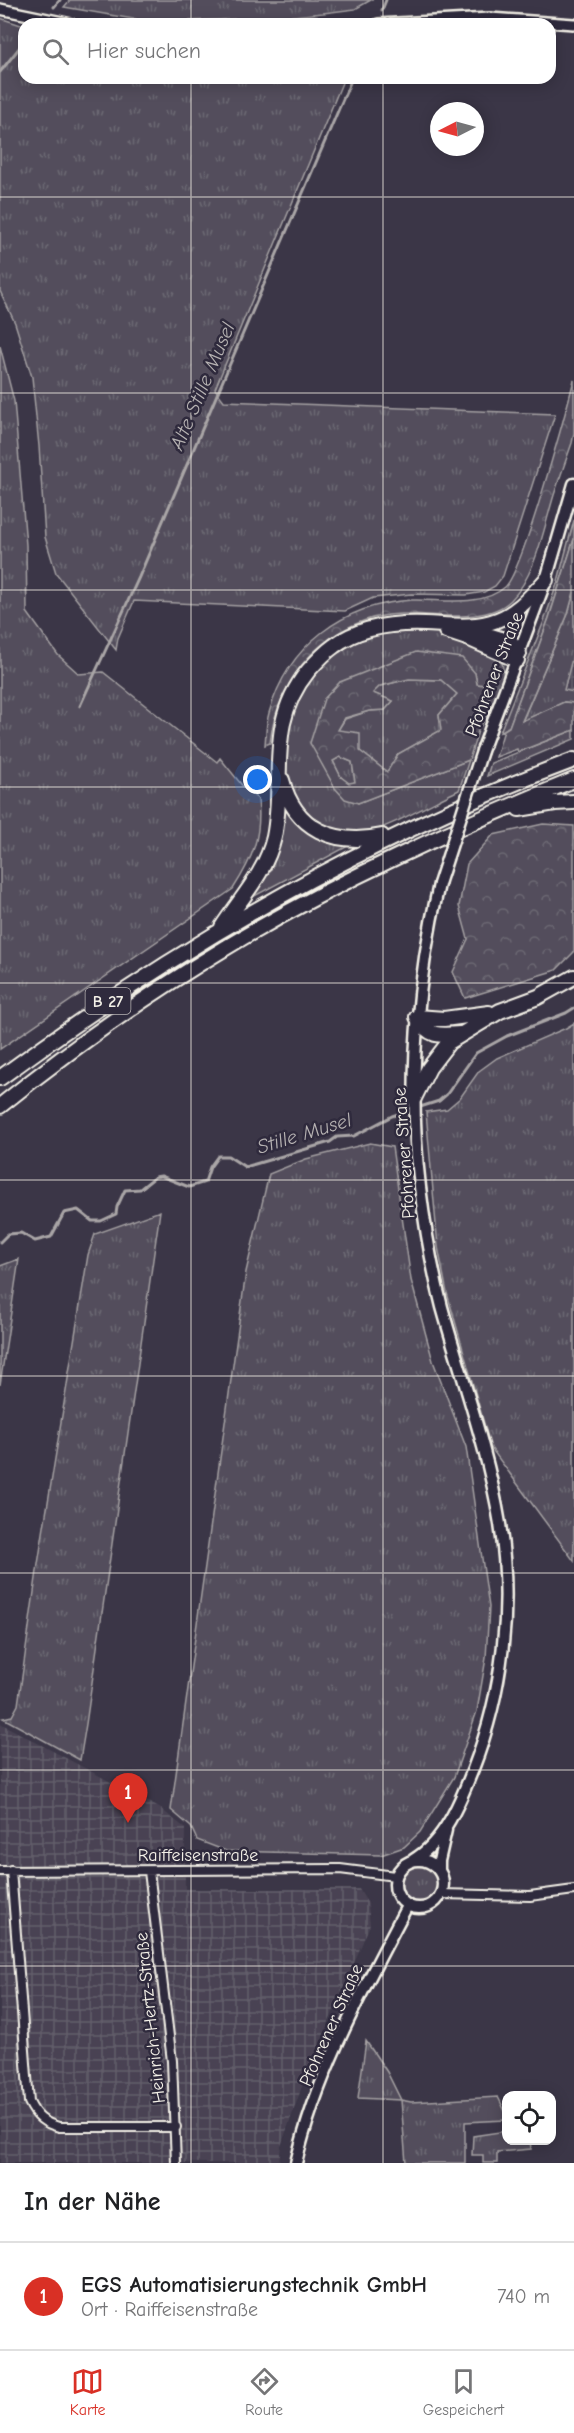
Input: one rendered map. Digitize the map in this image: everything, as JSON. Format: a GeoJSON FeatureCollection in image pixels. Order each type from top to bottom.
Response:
{"type":"FeatureCollection","features":[{"type":"Feature","properties":{"kind":"highway"},"geometry":{"type":"LineString","coordinates":[[220,930],[266,862],[275,827],[284,713],[297,685],[317,661],[334,645],[356,634],[383,626],[424,624],[460,627],[499,620],[521,605],[546,580]]}},
{"type":"Feature","properties":{"kind":"highway"},"geometry":{"type":"LineString","coordinates":[[424,624],[518,657]]}},
{"type":"Feature","properties":{"kind":"highway"},"geometry":{"type":"LineString","coordinates":[[460,627],[511,642],[518,657]]}},
{"type":"Feature","properties":{"kind":"highway","name":"B 27"},"geometry":{"type":"LineString","coordinates":[[0,1078],[124,990],[220,930],[317,874],[402,831],[574,759]]}},
{"type":"Feature","properties":{"kind":"highway"},"geometry":{"type":"LineString","coordinates":[[278,767],[289,802],[302,818],[319,832],[344,839],[364,840],[402,831]]}},
{"type":"Feature","properties":{"kind":"highway","name":"B 27"},"geometry":{"type":"LineString","coordinates":[[0,1106],[68,1053],[141,1001],[227,947],[312,900],[477,820],[574,780]]}},
{"type":"Feature","properties":{"kind":"highway"},"geometry":{"type":"LineString","coordinates":[[477,820],[538,806],[574,802]]}},
{"type":"Feature","properties":{"kind":"highway"},"geometry":{"type":"LineString","coordinates":[[417,1017],[463,1018],[500,1011],[538,997],[574,977]]}},
{"type":"Feature","properties":{"kind":"highway"},"geometry":{"type":"LineString","coordinates":[[414,1098],[440,1053],[449,1042],[500,1011]]}},
{"type":"Feature","properties":{"kind":"highway"},"geometry":{"type":"LineString","coordinates":[[417,1017],[424,1029],[432,1033],[444,1036],[460,1034]]}},
{"type":"Feature","properties":{"kind":"main road","name":"Pfohrener Straße"},"geometry":{"type":"LineString","coordinates":[[412,1860],[432,1846],[447,1824],[472,1771],[493,1707],[502,1656],[504,1578],[500,1526],[489,1474],[435,1275],[423,1210],[414,1098],[417,1017],[427,941],[439,884],[482,751],[546,580],[574,484]]}},
{"type":"Feature","properties":{"kind":"main road","name":"Pfohrener Straße"},"geometry":{"type":"LineString","coordinates":[[439,1871],[447,1824]]}},
{"type":"Feature","properties":{"kind":"main road"},"geometry":{"type":"LineString","coordinates":[[412,1860],[428,1861],[439,1871],[443,1886],[441,1894],[430,1906],[415,1908],[407,1905],[397,1894],[395,1876],[405,1864],[412,1860]]}},
{"type":"Feature","properties":{"kind":"main road","name":"Pfohrener Straße"},"geometry":{"type":"LineString","coordinates":[[296,2163],[320,2087],[340,2037],[407,1905]]}},
{"type":"Feature","properties":{"kind":"street"},"geometry":{"type":"LineString","coordinates":[[0,9],[43,18]]}},
{"type":"Feature","properties":{"kind":"street"},"geometry":{"type":"LineString","coordinates":[[556,23],[574,24]]}},
{"type":"Feature","properties":{"kind":"street","name":"Raiffeisenstraße"},"geometry":{"type":"LineString","coordinates":[[0,1871],[340,1869],[395,1876]]}},
{"type":"Feature","properties":{"kind":"street"},"geometry":{"type":"LineString","coordinates":[[11,1870],[29,2102],[35,2113],[46,2123],[59,2127],[176,2127]]}},
{"type":"Feature","properties":{"kind":"street","name":"Heinrich-Hertz-Straße"},"geometry":{"type":"LineString","coordinates":[[149,1871],[172,2061],[176,2163]]}},
{"type":"Feature","properties":{"kind":"street"},"geometry":{"type":"LineString","coordinates":[[441,1894],[530,1896],[574,1890]]}},
{"type":"Feature","properties":{"kind":"shaded area"},"geometry":{"type":"Polygon","coordinates":[[[574,651],[574,692],[564,690],[574,651]]]}},
{"type":"Feature","properties":{"kind":"shaded area"},"geometry":{"type":"Polygon","coordinates":[[[0,1723],[161,1809],[185,1828],[185,1889],[359,1889],[368,1904],[370,1925],[304,2081],[281,2146],[279,2163],[0,2163],[0,1723]]]}},
{"type":"Feature","properties":{"kind":"green space"},"geometry":{"type":"Polygon","coordinates":[[[70,0],[371,0],[355,9],[274,18],[127,18],[64,7],[70,0]]]}},
{"type":"Feature","properties":{"kind":"green space"},"geometry":{"type":"Polygon","coordinates":[[[0,18],[18,24],[18,84],[342,84],[215,389],[224,401],[555,414],[503,576],[495,586],[484,592],[466,595],[411,594],[373,598],[345,611],[134,601],[118,638],[116,650],[56,573],[45,537],[32,377],[15,323],[0,291],[0,18]]]}},
{"type":"Feature","properties":{"kind":"green space"},"geometry":{"type":"Polygon","coordinates":[[[0,346],[14,401],[26,545],[27,612],[58,655],[79,674],[103,672],[217,762],[220,758],[245,789],[258,799],[259,824],[251,857],[233,889],[0,1049],[0,346]]]}},
{"type":"Feature","properties":{"kind":"green space"},"geometry":{"type":"Polygon","coordinates":[[[574,380],[572,443],[543,536],[520,590],[500,608],[488,613],[459,616],[401,614],[375,617],[330,638],[296,673],[283,695],[270,743],[265,745],[268,717],[278,689],[304,648],[322,632],[363,610],[387,603],[412,600],[473,600],[495,594],[505,587],[513,575],[532,524],[574,380]]]}},
{"type":"Feature","properties":{"kind":"green space"},"geometry":{"type":"Polygon","coordinates":[[[574,520],[574,539],[549,618],[509,727],[500,732],[558,581],[574,520]]]}},
{"type":"Feature","properties":{"kind":"green space"},"geometry":{"type":"Polygon","coordinates":[[[574,539],[574,592],[568,614],[522,721],[564,702],[574,703],[574,730],[518,752],[517,749],[496,757],[504,730],[509,727],[549,618],[574,539]]]}},
{"type":"Feature","properties":{"kind":"green space"},"geometry":{"type":"Polygon","coordinates":[[[574,592],[574,651],[564,690],[574,692],[574,703],[564,702],[522,722],[568,614],[574,592]]]}},
{"type":"Feature","properties":{"kind":"green space"},"geometry":{"type":"Polygon","coordinates":[[[415,628],[442,632],[501,660],[503,677],[501,686],[480,727],[492,687],[477,684],[475,673],[340,682],[324,766],[335,788],[358,803],[469,760],[459,790],[372,831],[339,832],[320,825],[305,813],[294,797],[287,778],[286,736],[295,704],[312,676],[345,648],[370,637],[415,628]]]}},
{"type":"Feature","properties":{"kind":"green space"},"geometry":{"type":"Polygon","coordinates":[[[416,652],[462,658],[475,673],[477,684],[492,686],[469,760],[358,803],[345,799],[335,788],[310,743],[324,699],[340,682],[416,652]],[[409,679],[380,686],[373,693],[393,701],[385,710],[369,711],[345,718],[338,730],[360,733],[360,751],[387,772],[398,754],[441,730],[439,715],[457,694],[441,680],[409,679]],[[340,757],[333,761],[341,777],[349,783],[355,782],[352,762],[340,757]]]}},
{"type":"Feature","properties":{"kind":"green space"},"geometry":{"type":"Polygon","coordinates":[[[409,679],[441,680],[457,694],[439,715],[442,730],[398,754],[387,772],[338,730],[345,719],[369,711],[385,710],[393,701],[372,693],[380,686],[409,679]]]}},
{"type":"Feature","properties":{"kind":"green space"},"geometry":{"type":"Polygon","coordinates":[[[574,730],[574,739],[487,776],[491,763],[574,730]]]}},
{"type":"Feature","properties":{"kind":"green space"},"geometry":{"type":"Polygon","coordinates":[[[340,757],[352,762],[355,782],[349,784],[341,777],[333,761],[340,757]]]}},
{"type":"Feature","properties":{"kind":"green space"},"geometry":{"type":"Polygon","coordinates":[[[281,801],[350,845],[249,899],[281,801]]]}},
{"type":"Feature","properties":{"kind":"green space"},"geometry":{"type":"Polygon","coordinates":[[[543,824],[574,826],[574,952],[556,970],[465,998],[453,972],[468,939],[459,906],[467,864],[493,835],[543,824]]]}},
{"type":"Feature","properties":{"kind":"green space"},"geometry":{"type":"Polygon","coordinates":[[[574,1023],[574,1561],[491,1448],[447,1293],[438,1247],[426,1112],[447,1109],[460,1098],[479,1071],[497,1058],[574,1023]]]}},
{"type":"Feature","properties":{"kind":"green space"},"geometry":{"type":"Polygon","coordinates":[[[370,1143],[392,1147],[411,1280],[433,1361],[466,1447],[489,1607],[486,1658],[477,1711],[454,1777],[420,1832],[404,1847],[381,1855],[226,1851],[197,1840],[191,1827],[171,1810],[246,1272],[269,1174],[306,1159],[370,1143]]]}},
{"type":"Feature","properties":{"kind":"green space"},"geometry":{"type":"Polygon","coordinates":[[[160,1211],[80,1760],[3,1718],[12,1716],[18,1705],[38,1564],[88,1255],[95,1234],[160,1211]]]}},
{"type":"Feature","properties":{"kind":"green space"},"geometry":{"type":"Polygon","coordinates":[[[19,1259],[0,1385],[0,1266],[19,1259]]]}},
{"type":"Feature","properties":{"kind":"green space"},"geometry":{"type":"Polygon","coordinates":[[[418,1863],[433,1869],[439,1884],[433,1899],[418,1905],[403,1899],[397,1884],[403,1869],[418,1863]]]}},
{"type":"Feature","properties":{"kind":"green space"},"geometry":{"type":"Polygon","coordinates":[[[366,2041],[387,2072],[401,2100],[358,2098],[366,2041]]]}},
{"type":"Feature","properties":{"kind":"green space"},"geometry":{"type":"Polygon","coordinates":[[[498,2097],[502,2105],[502,2120],[465,2122],[465,2163],[406,2163],[401,2100],[411,2102],[498,2097]]]}},
{"type":"Feature","properties":{"kind":"green space"},"geometry":{"type":"Polygon","coordinates":[[[502,2132],[502,2145],[530,2145],[531,2149],[497,2152],[497,2163],[483,2163],[483,2155],[472,2155],[473,2136],[502,2132]]]}},
{"type":"Feature","properties":{"kind":"waterway"},"geometry":{"type":"LineString","coordinates":[[54,7],[60,0]]}},
{"type":"Feature","properties":{"kind":"waterway","name":"Alte Stille Musel"},"geometry":{"type":"LineString","coordinates":[[382,10],[386,0]]}},
{"type":"Feature","properties":{"kind":"waterway"},"geometry":{"type":"LineString","coordinates":[[0,72],[18,50]]}},
{"type":"Feature","properties":{"kind":"waterway","name":"Alte Stille Musel"},"geometry":{"type":"LineString","coordinates":[[80,706],[139,577],[349,84]]}},
{"type":"Feature","properties":{"kind":"waterway","name":"Stille Musel"},"geometry":{"type":"LineString","coordinates":[[0,1242],[8,1234],[21,1233],[35,1241],[51,1237],[64,1213],[78,1210],[92,1221],[101,1221],[116,1214],[125,1190],[140,1189],[155,1177],[161,1176],[189,1187],[205,1182],[210,1167],[218,1156],[228,1156],[245,1167],[330,1142],[337,1137],[354,1136],[392,1116],[439,1101],[447,1094],[476,1053],[507,1036],[574,1008]]}},
{"type":"Feature","properties":{"kind":"place","name":"EGS Automatisierungstechnik GmbH"},"geometry":{"type":"Point","coordinates":[128,1823]}}]}
